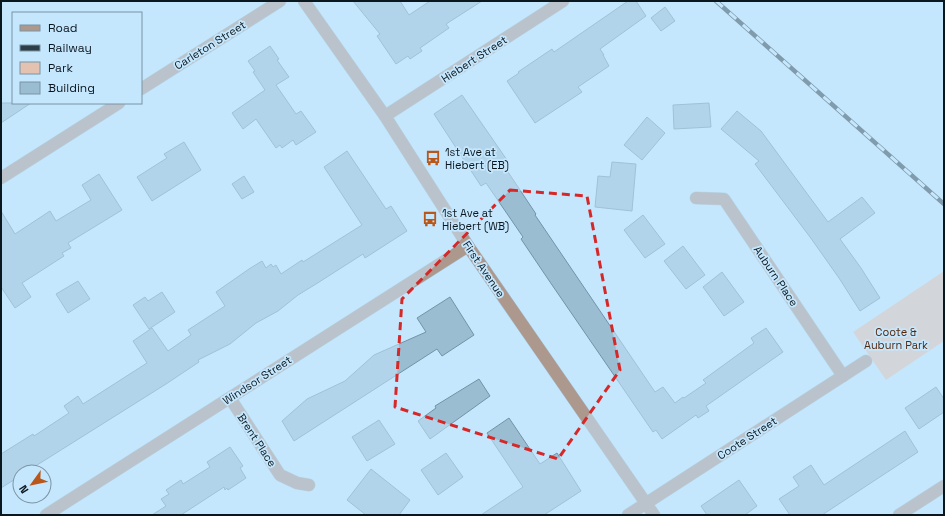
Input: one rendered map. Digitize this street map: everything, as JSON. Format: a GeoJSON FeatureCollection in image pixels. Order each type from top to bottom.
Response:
{"type":"FeatureCollection","features":[{"type":"Feature","properties":{"kind":"street","name":"Carleton Street"},"geometry":{"type":"LineString","coordinates":[[142,88],[280,1]]}},
{"type":"Feature","properties":{"kind":"street","name":"First Avenue"},"geometry":{"type":"LineString","coordinates":[[304,1],[385,116],[468,246],[654,515]]}},
{"type":"Feature","properties":{"kind":"street","name":"Hiebert Street"},"geometry":{"type":"LineString","coordinates":[[385,116],[562,1]]}},
{"type":"Feature","properties":{"kind":"street"},"geometry":{"type":"LineString","coordinates":[[1,178],[117,104]]}},
{"type":"Feature","properties":{"kind":"street","name":"Auburn Place"},"geometry":{"type":"LineString","coordinates":[[696,198],[724,199],[843,376]]}},
{"type":"Feature","properties":{"kind":"street","name":"Windsor Street"},"geometry":{"type":"LineString","coordinates":[[46,515],[468,246]]}},
{"type":"Feature","properties":{"kind":"street","name":"Coote Street"},"geometry":{"type":"LineString","coordinates":[[628,515],[866,361]]}},
{"type":"Feature","properties":{"kind":"street","name":"Brent Place"},"geometry":{"type":"LineString","coordinates":[[230,398],[280,475],[297,483],[309,485]]}},
{"type":"Feature","properties":{"kind":"street"},"geometry":{"type":"LineString","coordinates":[[900,515],[944,486]]}},
{"type":"Feature","properties":{"kind":"highlighted area"},"geometry":{"type":"Polygon","coordinates":[[[510,190],[587,196],[620,370],[558,459],[395,407],[402,299],[510,190]]]}},
{"type":"Feature","properties":{"kind":"green space","name":"Coote & Auburn Park"},"geometry":{"type":"Polygon","coordinates":[[[944,271],[944,341],[886,380],[853,332],[944,271]]]}},
{"type":"Feature","properties":{"kind":"building"},"geometry":{"type":"Polygon","coordinates":[[[353,1],[400,1],[409,15],[430,1],[482,1],[446,24],[449,28],[420,48],[422,51],[410,59],[408,56],[396,64],[377,36],[380,34],[353,1]]]}},
{"type":"Feature","properties":{"kind":"building"},"geometry":{"type":"Polygon","coordinates":[[[628,1],[636,1],[646,16],[600,49],[609,66],[578,87],[582,92],[535,123],[507,81],[552,49],[554,52],[628,1]]]}},
{"type":"Feature","properties":{"kind":"building"},"geometry":{"type":"Polygon","coordinates":[[[665,7],[675,21],[661,31],[651,18],[665,7]]]}},
{"type":"Feature","properties":{"kind":"building"},"geometry":{"type":"Polygon","coordinates":[[[270,46],[279,59],[277,60],[289,77],[276,85],[296,114],[301,111],[316,132],[296,145],[293,140],[282,148],[280,145],[276,148],[256,119],[243,129],[232,113],[265,90],[253,72],[255,71],[248,61],[270,46]]]}},
{"type":"Feature","properties":{"kind":"building"},"geometry":{"type":"Polygon","coordinates":[[[462,95],[507,160],[502,163],[536,214],[535,215],[655,392],[663,387],[675,403],[683,397],[684,398],[706,383],[703,380],[754,343],[751,338],[766,328],[783,352],[706,406],[709,411],[698,418],[696,415],[662,439],[656,430],[653,432],[521,239],[523,237],[486,183],[481,186],[434,114],[462,95]]]}},
{"type":"Feature","properties":{"kind":"building"},"geometry":{"type":"Polygon","coordinates":[[[1,103],[30,104],[1,123],[1,103]]]}},
{"type":"Feature","properties":{"kind":"building"},"geometry":{"type":"Polygon","coordinates":[[[709,103],[711,127],[674,129],[673,105],[709,103]]]}},
{"type":"Feature","properties":{"kind":"building"},"geometry":{"type":"Polygon","coordinates":[[[737,111],[761,131],[828,222],[862,197],[875,213],[840,239],[880,298],[860,311],[810,237],[755,164],[759,161],[721,129],[737,111]]]}},
{"type":"Feature","properties":{"kind":"building"},"geometry":{"type":"Polygon","coordinates":[[[647,117],[665,133],[642,160],[624,145],[647,117]]]}},
{"type":"Feature","properties":{"kind":"building"},"geometry":{"type":"Polygon","coordinates":[[[184,142],[201,170],[152,201],[137,177],[167,158],[164,154],[184,142]]]}},
{"type":"Feature","properties":{"kind":"building"},"geometry":{"type":"Polygon","coordinates":[[[347,151],[386,209],[391,206],[407,231],[365,258],[363,254],[298,295],[278,311],[256,323],[230,344],[198,360],[199,362],[166,384],[39,464],[12,464],[12,481],[1,488],[1,454],[33,434],[34,436],[69,413],[64,406],[78,396],[83,404],[147,363],[133,341],[152,328],[168,351],[191,335],[188,330],[225,306],[216,292],[249,269],[262,261],[266,268],[271,264],[273,267],[276,265],[281,274],[362,225],[324,167],[347,151]]]}},
{"type":"Feature","properties":{"kind":"building"},"geometry":{"type":"Polygon","coordinates":[[[612,162],[636,164],[632,211],[595,207],[598,176],[610,177],[612,162]]]}},
{"type":"Feature","properties":{"kind":"building"},"geometry":{"type":"Polygon","coordinates":[[[99,174],[122,210],[68,243],[71,248],[62,253],[64,256],[22,283],[31,297],[15,308],[1,287],[1,211],[15,234],[50,211],[56,221],[91,200],[82,185],[99,174]]]}},
{"type":"Feature","properties":{"kind":"building"},"geometry":{"type":"Polygon","coordinates":[[[244,176],[254,192],[242,199],[232,184],[244,176]]]}},
{"type":"Feature","properties":{"kind":"building"},"geometry":{"type":"Polygon","coordinates":[[[643,215],[665,244],[645,258],[624,230],[643,215]]]}},
{"type":"Feature","properties":{"kind":"building"},"geometry":{"type":"Polygon","coordinates":[[[683,246],[705,275],[686,289],[664,261],[683,246]]]}},
{"type":"Feature","properties":{"kind":"building"},"geometry":{"type":"Polygon","coordinates":[[[722,272],[744,302],[724,316],[703,287],[722,272]]]}},
{"type":"Feature","properties":{"kind":"building"},"geometry":{"type":"Polygon","coordinates":[[[78,281],[90,299],[68,313],[56,294],[78,281]]]}},
{"type":"Feature","properties":{"kind":"building"},"geometry":{"type":"Polygon","coordinates":[[[162,292],[175,312],[149,329],[133,305],[145,297],[148,301],[162,292]]]}},
{"type":"Feature","properties":{"kind":"building"},"geometry":{"type":"Polygon","coordinates":[[[450,297],[474,335],[442,356],[437,349],[294,441],[282,421],[307,399],[345,381],[374,355],[426,332],[417,318],[450,297]]]}},
{"type":"Feature","properties":{"kind":"building"},"geometry":{"type":"Polygon","coordinates":[[[479,379],[490,396],[430,439],[418,421],[436,408],[435,406],[479,379]]]}},
{"type":"Feature","properties":{"kind":"building"},"geometry":{"type":"Polygon","coordinates":[[[936,387],[944,399],[944,412],[919,429],[905,408],[936,387]]]}},
{"type":"Feature","properties":{"kind":"building"},"geometry":{"type":"Polygon","coordinates":[[[509,418],[540,464],[557,453],[581,491],[544,515],[481,515],[523,487],[487,433],[509,418]]]}},
{"type":"Feature","properties":{"kind":"building"},"geometry":{"type":"Polygon","coordinates":[[[379,420],[395,444],[367,461],[352,437],[379,420]]]}},
{"type":"Feature","properties":{"kind":"building"},"geometry":{"type":"Polygon","coordinates":[[[905,431],[918,452],[822,515],[790,515],[779,499],[799,486],[793,477],[811,465],[824,485],[905,431]]]}},
{"type":"Feature","properties":{"kind":"building"},"geometry":{"type":"Polygon","coordinates":[[[230,447],[243,466],[240,468],[246,478],[228,490],[227,488],[225,490],[224,487],[181,515],[152,515],[166,506],[161,499],[169,494],[166,490],[181,480],[183,484],[210,467],[207,462],[230,447]]]}},
{"type":"Feature","properties":{"kind":"building"},"geometry":{"type":"Polygon","coordinates":[[[446,453],[463,477],[438,495],[421,470],[446,453]]]}},
{"type":"Feature","properties":{"kind":"building"},"geometry":{"type":"Polygon","coordinates":[[[371,469],[410,500],[399,515],[366,515],[347,500],[371,469]]]}},
{"type":"Feature","properties":{"kind":"building"},"geometry":{"type":"Polygon","coordinates":[[[739,480],[757,506],[745,515],[707,515],[701,506],[739,480]]]}},
{"type":"Feature","properties":{"kind":"railway"},"geometry":{"type":"LineString","coordinates":[[716,1],[944,204]]}},
{"type":"Feature","properties":{"kind":"place","name":"1st Ave at Hiebert (EB)"},"geometry":{"type":"Point","coordinates":[433,158]}},
{"type":"Feature","properties":{"kind":"place","name":"1st Ave at Hiebert (WB)"},"geometry":{"type":"Point","coordinates":[430,219]}}]}
